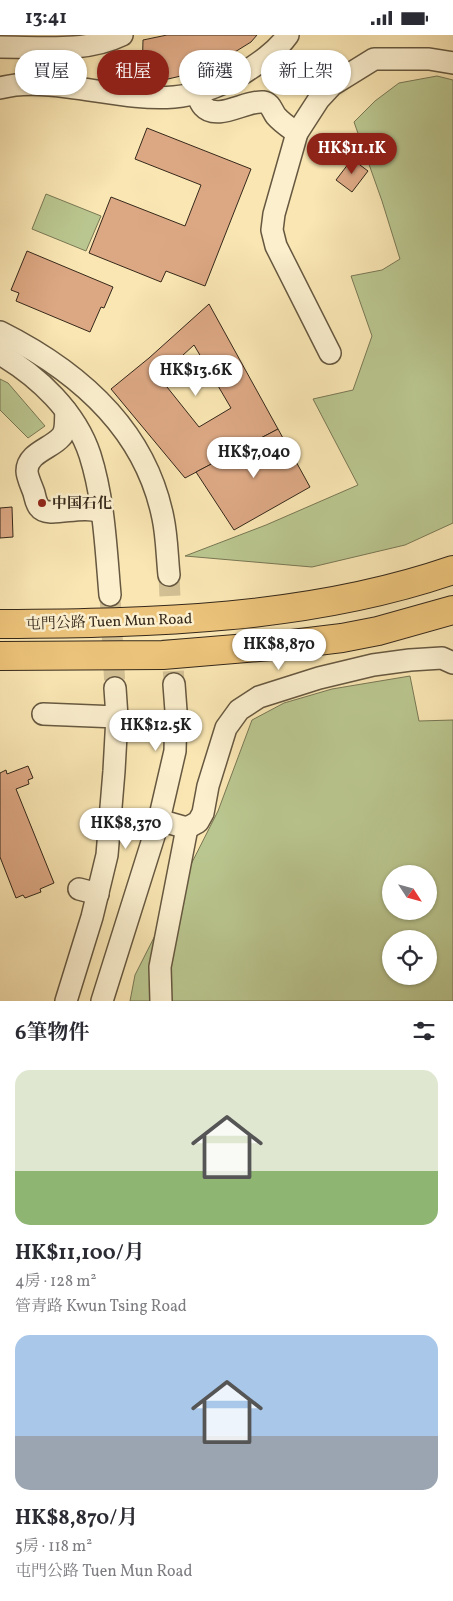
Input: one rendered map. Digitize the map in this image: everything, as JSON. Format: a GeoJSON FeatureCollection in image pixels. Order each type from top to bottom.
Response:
{"type":"FeatureCollection","features":[{"type":"Feature","properties":{"kind":"highway","name":"屯門公路 Tuen Mun Road"},"geometry":{"type":"LineString","coordinates":[[0,624],[149,622],[257,612],[343,600],[384,592],[453,570]]}},
{"type":"Feature","properties":{"kind":"highway"},"geometry":{"type":"LineString","coordinates":[[0,656],[87,657],[163,655],[294,644],[378,631],[453,610]]}},
{"type":"Feature","properties":{"kind":"street"},"geometry":{"type":"LineString","coordinates":[[0,47],[84,47],[122,35]]}},
{"type":"Feature","properties":{"kind":"street"},"geometry":{"type":"LineString","coordinates":[[251,68],[266,58],[288,35]]}},
{"type":"Feature","properties":{"kind":"street"},"geometry":{"type":"LineString","coordinates":[[330,353],[276,246],[272,230],[274,214],[297,133],[319,99],[332,85],[374,59],[429,59],[453,63]]}},
{"type":"Feature","properties":{"kind":"street"},"geometry":{"type":"LineString","coordinates":[[0,88],[7,86],[50,85],[148,97],[175,97],[183,95]]}},
{"type":"Feature","properties":{"kind":"street"},"geometry":{"type":"LineString","coordinates":[[197,95],[202,106],[217,112],[252,103],[265,102],[281,120],[297,133]]}},
{"type":"Feature","properties":{"kind":"street"},"geometry":{"type":"LineString","coordinates":[[0,332],[25,345],[73,378],[95,396],[123,428],[145,464],[156,491],[163,517],[169,575]]}},
{"type":"Feature","properties":{"kind":"street"},"geometry":{"type":"LineString","coordinates":[[0,354],[40,382],[66,411],[80,433],[89,454],[98,491],[110,595]]}},
{"type":"Feature","properties":{"kind":"street"},"geometry":{"type":"LineString","coordinates":[[66,411],[62,437],[31,459],[27,471],[38,507],[43,511],[51,512],[95,509],[101,513]]}},
{"type":"Feature","properties":{"kind":"street"},"geometry":{"type":"LineString","coordinates":[[159,820],[187,828],[198,822],[203,813],[208,786],[226,728],[239,709],[259,697],[319,678],[373,665],[442,658],[453,663]]}},
{"type":"Feature","properties":{"kind":"street"},"geometry":{"type":"LineString","coordinates":[[102,1001],[159,820],[175,751],[176,711],[174,684]]}},
{"type":"Feature","properties":{"kind":"street"},"geometry":{"type":"LineString","coordinates":[[66,1001],[86,939],[88,891],[107,855],[114,771],[116,688]]}},
{"type":"Feature","properties":{"kind":"street"},"geometry":{"type":"LineString","coordinates":[[43,714],[116,717]]}},
{"type":"Feature","properties":{"kind":"street"},"geometry":{"type":"LineString","coordinates":[[161,1001],[160,967],[187,828]]}},
{"type":"Feature","properties":{"kind":"green space"},"geometry":{"type":"Polygon","coordinates":[[[437,76],[453,80],[453,523],[405,545],[312,567],[185,556],[266,525],[358,485],[313,399],[353,390],[372,336],[351,276],[382,270],[400,259],[354,122],[375,101],[399,83],[437,76]]]}},
{"type":"Feature","properties":{"kind":"green space"},"geometry":{"type":"Polygon","coordinates":[[[46,194],[101,216],[86,251],[32,229],[46,194]]]}},
{"type":"Feature","properties":{"kind":"green space"},"geometry":{"type":"Polygon","coordinates":[[[0,379],[8,383],[45,426],[28,438],[0,410],[0,379]]]}},
{"type":"Feature","properties":{"kind":"green space"},"geometry":{"type":"Polygon","coordinates":[[[410,676],[419,721],[453,720],[453,1001],[130,1001],[135,975],[218,811],[252,720],[284,703],[332,689],[410,676]]]}},
{"type":"Feature","properties":{"kind":"building"},"geometry":{"type":"Polygon","coordinates":[[[167,35],[257,35],[251,42],[238,50],[179,50],[179,76],[169,79],[169,50],[143,50],[143,40],[167,35]]]}},
{"type":"Feature","properties":{"kind":"building"},"geometry":{"type":"Polygon","coordinates":[[[147,128],[251,169],[205,286],[166,271],[161,282],[89,253],[111,197],[185,226],[201,185],[135,159],[147,128]]]}},
{"type":"Feature","properties":{"kind":"building"},"geometry":{"type":"Polygon","coordinates":[[[352,159],[368,171],[352,192],[336,180],[352,159]]]}},
{"type":"Feature","properties":{"kind":"building"},"geometry":{"type":"Polygon","coordinates":[[[27,251],[113,287],[104,308],[101,307],[90,332],[16,301],[19,293],[11,290],[27,251]]]}},
{"type":"Feature","properties":{"kind":"building"},"geometry":{"type":"Polygon","coordinates":[[[209,304],[278,429],[185,478],[111,389],[209,304]],[[194,345],[159,377],[199,427],[231,408],[194,345]]]}},
{"type":"Feature","properties":{"kind":"building"},"geometry":{"type":"Polygon","coordinates":[[[278,429],[310,487],[234,530],[196,472],[278,429]]]}},
{"type":"Feature","properties":{"kind":"building"},"geometry":{"type":"Polygon","coordinates":[[[12,507],[13,537],[0,538],[0,508],[12,507]]]}},
{"type":"Feature","properties":{"kind":"building"},"geometry":{"type":"Polygon","coordinates":[[[28,766],[33,778],[28,780],[29,784],[16,789],[54,883],[40,889],[41,892],[25,898],[23,895],[16,898],[0,857],[0,773],[6,770],[7,774],[28,766]]]}},
{"type":"Feature","properties":{"kind":"tunnel"},"geometry":{"type":"LineString","coordinates":[[169,575],[174,684]]}},
{"type":"Feature","properties":{"kind":"tunnel"},"geometry":{"type":"LineString","coordinates":[[110,595],[115,688]]}},
{"type":"Feature","properties":{"kind":"place","name":"中国石化"},"geometry":{"type":"Point","coordinates":[42,503]}}]}
